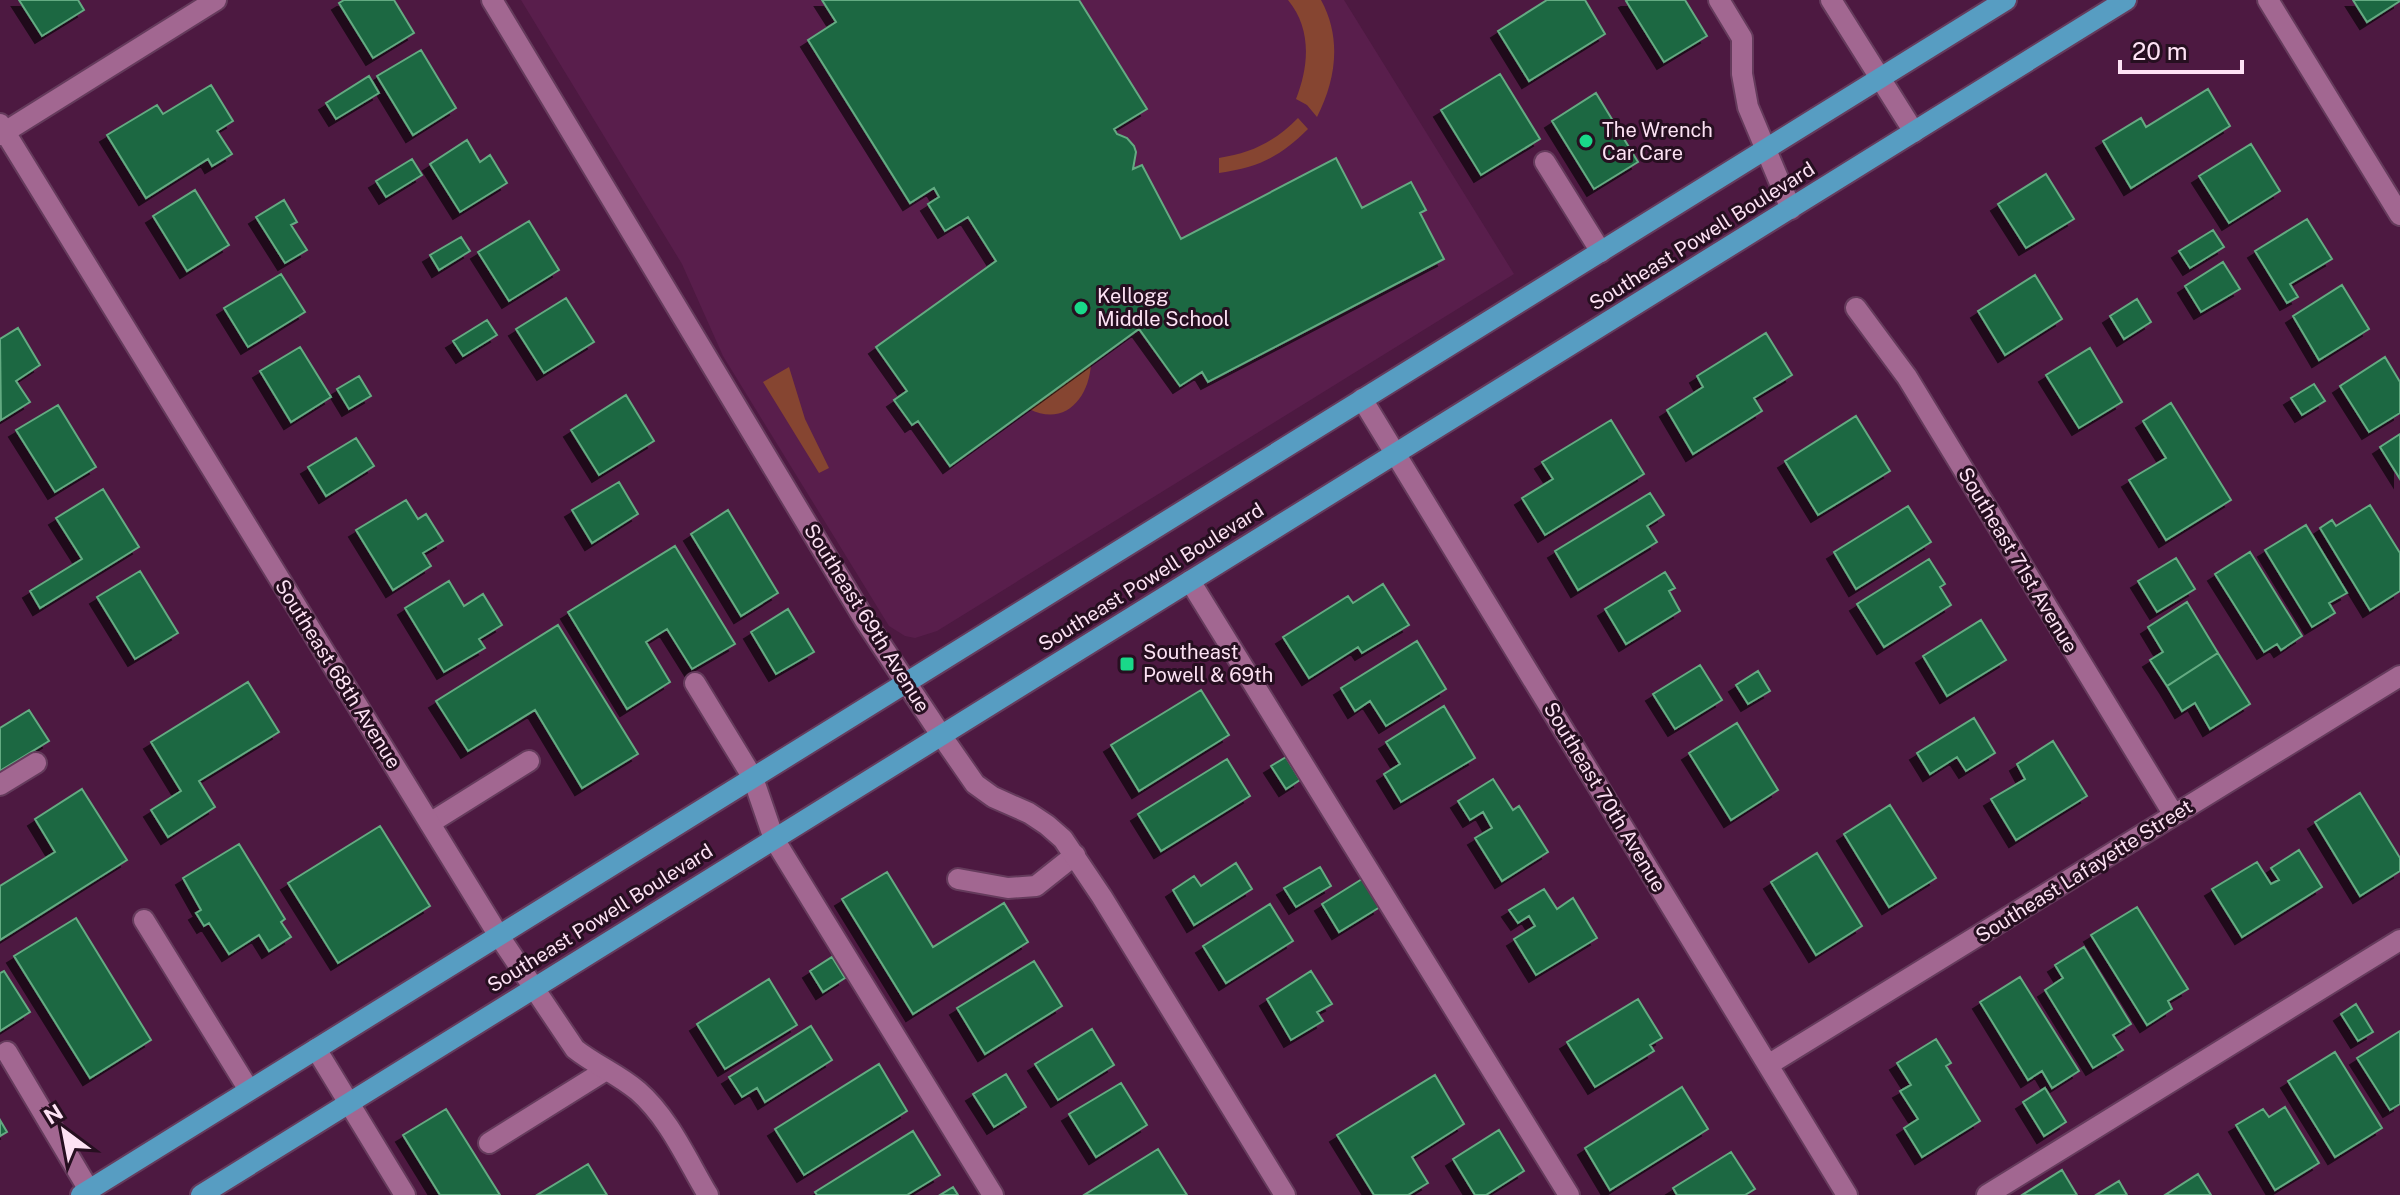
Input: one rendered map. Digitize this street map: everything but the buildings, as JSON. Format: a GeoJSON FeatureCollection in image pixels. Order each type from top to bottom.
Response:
{"type":"FeatureCollection","features":[{"type":"Feature","properties":{"kind":"main road","name":"Southeast Powell Boulevard"},"geometry":{"type":"LineString","coordinates":[[85,1192],[2006,0]]}},
{"type":"Feature","properties":{"kind":"main road","name":"Southeast Powell Boulevard"},"geometry":{"type":"LineString","coordinates":[[201,1195],[2126,0]]}},
{"type":"Feature","properties":{"kind":"street"},"geometry":{"type":"LineString","coordinates":[[2,130],[216,0]]}},
{"type":"Feature","properties":{"kind":"street","name":"Southeast 69th Avenue"},"geometry":{"type":"LineString","coordinates":[[492,0],[866,622],[906,683],[975,784],[1047,825],[1075,855],[1285,1195]]}},
{"type":"Feature","properties":{"kind":"street"},"geometry":{"type":"LineString","coordinates":[[1719,0],[1742,38],[1742,74],[1748,107],[1791,209]]}},
{"type":"Feature","properties":{"kind":"street"},"geometry":{"type":"LineString","coordinates":[[1831,0],[1914,132]]}},
{"type":"Feature","properties":{"kind":"street"},"geometry":{"type":"LineString","coordinates":[[2268,0],[2400,215]]}},
{"type":"Feature","properties":{"kind":"street","name":"Southeast 68th Avenue"},"geometry":{"type":"LineString","coordinates":[[2,130],[499,936],[575,1049],[639,1092],[658,1113],[708,1195]]}},
{"type":"Feature","properties":{"kind":"street"},"geometry":{"type":"LineString","coordinates":[[1545,162],[1601,252]]}},
{"type":"Feature","properties":{"kind":"street","name":"Southeast 71st Avenue"},"geometry":{"type":"LineString","coordinates":[[1856,308],[1907,377],[2174,815]]}},
{"type":"Feature","properties":{"kind":"street","name":"Southeast 70th Avenue"},"geometry":{"type":"LineString","coordinates":[[1362,399],[1847,1195]]}},
{"type":"Feature","properties":{"kind":"street"},"geometry":{"type":"LineString","coordinates":[[1190,581],[1569,1195]]}},
{"type":"Feature","properties":{"kind":"street","name":"Southeast Lafayette Street"},"geometry":{"type":"LineString","coordinates":[[1768,1065],[2400,676]]}},
{"type":"Feature","properties":{"kind":"street"},"geometry":{"type":"LineString","coordinates":[[695,683],[753,778],[774,839],[993,1195]]}},
{"type":"Feature","properties":{"kind":"street"},"geometry":{"type":"LineString","coordinates":[[430,823],[529,761]]}},
{"type":"Feature","properties":{"kind":"street"},"geometry":{"type":"LineString","coordinates":[[0,785],[36,763]]}},
{"type":"Feature","properties":{"kind":"street"},"geometry":{"type":"LineString","coordinates":[[958,879],[1008,888],[1036,886],[1075,855]]}},
{"type":"Feature","properties":{"kind":"street"},"geometry":{"type":"LineString","coordinates":[[144,920],[249,1090]]}},
{"type":"Feature","properties":{"kind":"street"},"geometry":{"type":"LineString","coordinates":[[1987,1195],[2400,940]]}},
{"type":"Feature","properties":{"kind":"street"},"geometry":{"type":"LineString","coordinates":[[316,1049],[403,1195]]}},
{"type":"Feature","properties":{"kind":"street"},"geometry":{"type":"LineString","coordinates":[[7,1052],[85,1192]]}},
{"type":"Feature","properties":{"kind":"street"},"geometry":{"type":"LineString","coordinates":[[489,1143],[606,1070]]}},
{"type":"Feature","properties":{"kind":"shaded area","name":"Kellogg Middle School"},"geometry":{"type":"Polygon","coordinates":[[[521,0],[1344,0],[1514,274],[937,631],[915,638],[905,636],[889,626],[723,356],[682,264],[521,0]]]}},
{"type":"Feature","properties":{"kind":"shaded area"},"geometry":{"type":"Polygon","coordinates":[[[1288,0],[1321,0],[1332,29],[1332,74],[1317,117],[1307,105],[1296,99],[1306,61],[1305,35],[1288,0]]]}},
{"type":"Feature","properties":{"kind":"shaded area"},"geometry":{"type":"Polygon","coordinates":[[[1298,118],[1308,129],[1288,147],[1257,164],[1219,173],[1219,158],[1262,145],[1298,118]]]}},
{"type":"Feature","properties":{"kind":"shaded area"},"geometry":{"type":"Polygon","coordinates":[[[1091,364],[1086,388],[1073,406],[1054,414],[1029,409],[1091,364]]]}},
{"type":"Feature","properties":{"kind":"shaded area"},"geometry":{"type":"Polygon","coordinates":[[[789,367],[805,419],[829,468],[819,473],[763,382],[789,367]]]}},
{"type":"Feature","properties":{"kind":"place","name":"The Wrench Car Care"},"geometry":{"type":"Point","coordinates":[1586,141]}},
{"type":"Feature","properties":{"kind":"place","name":"Kellogg Middle School"},"geometry":{"type":"Point","coordinates":[1081,308]}},
{"type":"Feature","properties":{"kind":"place","name":"Southeast Powell & 69th"},"geometry":{"type":"Point","coordinates":[1127,664]}}]}
